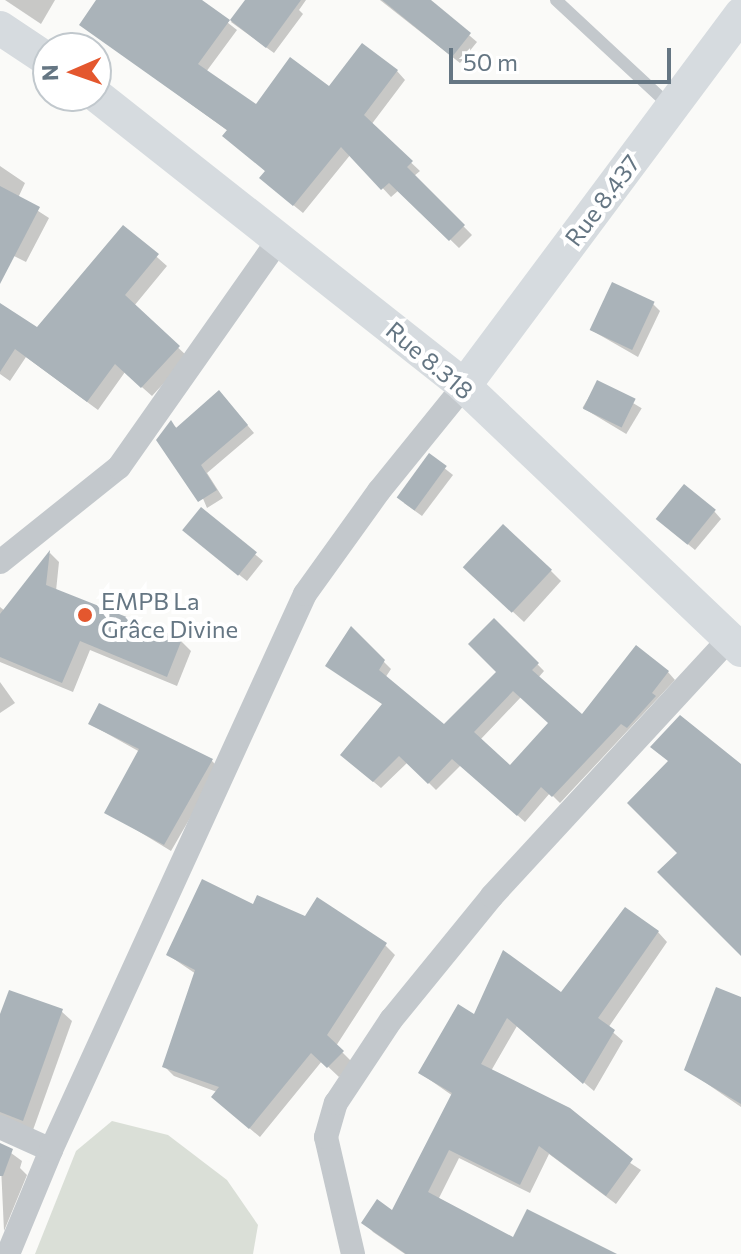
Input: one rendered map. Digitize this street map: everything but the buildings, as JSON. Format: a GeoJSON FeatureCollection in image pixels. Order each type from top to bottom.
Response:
{"type":"FeatureCollection","features":[{"type":"Feature","properties":{"kind":"main road","name":"Rue 8.437"},"geometry":{"type":"LineString","coordinates":[[464,386],[741,14]]}},
{"type":"Feature","properties":{"kind":"main road"},"geometry":{"type":"LineString","coordinates":[[0,28],[32,49]]}},
{"type":"Feature","properties":{"kind":"main road","name":"Rue 8.318"},"geometry":{"type":"LineString","coordinates":[[112,107],[464,386],[735,645]]}},
{"type":"Feature","properties":{"kind":"street"},"geometry":{"type":"LineString","coordinates":[[0,562],[119,467],[280,238]]}},
{"type":"Feature","properties":{"kind":"street"},"geometry":{"type":"LineString","coordinates":[[8,1254],[51,1150],[305,594],[464,386]]}},
{"type":"Feature","properties":{"kind":"street"},"geometry":{"type":"LineString","coordinates":[[353,1254],[326,1137],[336,1103],[391,1020],[492,896],[735,645]]}},
{"type":"Feature","properties":{"kind":"street"},"geometry":{"type":"LineString","coordinates":[[0,1127],[51,1150]]}},
{"type":"Feature","properties":{"kind":"lane"},"geometry":{"type":"LineString","coordinates":[[556,0],[671,107]]}},
{"type":"Feature","properties":{"kind":"shaded area"},"geometry":{"type":"Polygon","coordinates":[[[112,1121],[168,1135],[227,1180],[258,1225],[253,1254],[35,1254],[76,1151],[112,1121]]]}},
{"type":"Feature","properties":{"kind":"place","name":"EMPB La Grâce Divine"},"geometry":{"type":"Point","coordinates":[85,615]}}]}
